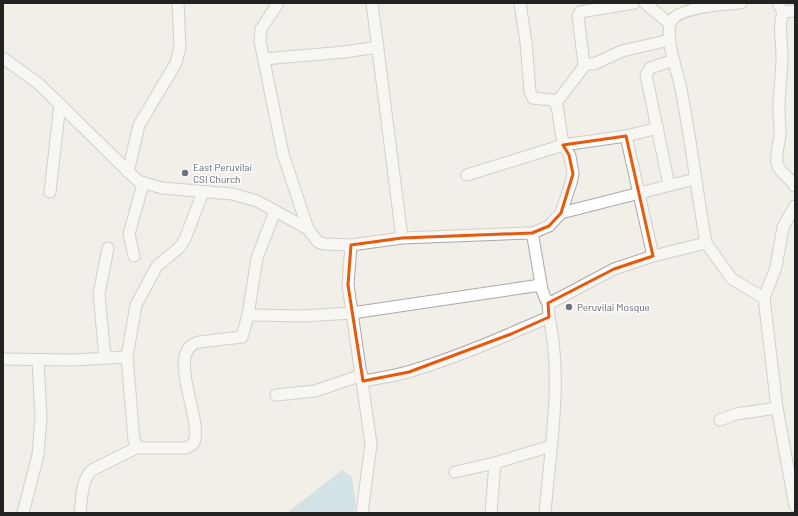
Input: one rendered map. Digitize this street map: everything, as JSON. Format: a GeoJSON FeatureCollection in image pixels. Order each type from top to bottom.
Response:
{"type":"FeatureCollection","features":[{"type":"Feature","properties":{"kind":"street"},"geometry":{"type":"LineString","coordinates":[[128,172],[139,125],[176,63],[180,47],[178,3]]}},
{"type":"Feature","properties":{"kind":"street"},"geometry":{"type":"LineString","coordinates":[[278,3],[261,29],[260,35],[283,154],[308,229],[318,242],[324,244],[351,245],[402,238],[530,234],[549,226],[561,213],[572,174],[570,156],[563,145],[556,103],[585,65],[578,17],[580,12],[634,3]]}},
{"type":"Feature","properties":{"kind":"street"},"geometry":{"type":"LineString","coordinates":[[372,3],[402,238]]}},
{"type":"Feature","properties":{"kind":"street"},"geometry":{"type":"LineString","coordinates":[[520,3],[526,42],[530,94],[533,98],[552,100],[556,103]]}},
{"type":"Feature","properties":{"kind":"street"},"geometry":{"type":"LineString","coordinates":[[645,3],[670,24]]}},
{"type":"Feature","properties":{"kind":"street"},"geometry":{"type":"LineString","coordinates":[[741,3],[715,5],[683,12],[676,16],[670,24],[670,40],[682,90],[706,243],[732,279],[764,298]]}},
{"type":"Feature","properties":{"kind":"street"},"geometry":{"type":"LineString","coordinates":[[795,11],[781,7],[780,22],[782,54],[779,108],[780,135],[776,156],[777,164],[780,170],[790,178],[795,186]]}},
{"type":"Feature","properties":{"kind":"street"},"geometry":{"type":"LineString","coordinates":[[585,65],[594,64],[622,51],[670,40]]}},
{"type":"Feature","properties":{"kind":"street"},"geometry":{"type":"LineString","coordinates":[[264,59],[378,48]]}},
{"type":"Feature","properties":{"kind":"street"},"geometry":{"type":"LineString","coordinates":[[3,58],[39,84],[128,172],[143,184],[203,192],[232,194],[257,201],[308,229]]}},
{"type":"Feature","properties":{"kind":"street"},"geometry":{"type":"LineString","coordinates":[[669,185],[646,75],[650,68],[674,60]]}},
{"type":"Feature","properties":{"kind":"street"},"geometry":{"type":"LineString","coordinates":[[50,192],[60,104]]}},
{"type":"Feature","properties":{"kind":"street"},"geometry":{"type":"LineString","coordinates":[[467,174],[563,145],[626,136],[658,128]]}},
{"type":"Feature","properties":{"kind":"street"},"geometry":{"type":"LineString","coordinates":[[626,136],[653,256]]}},
{"type":"Feature","properties":{"kind":"street"},"geometry":{"type":"LineString","coordinates":[[561,213],[695,179]]}},
{"type":"Feature","properties":{"kind":"street"},"geometry":{"type":"LineString","coordinates":[[134,256],[129,234],[143,184]]}},
{"type":"Feature","properties":{"kind":"street"},"geometry":{"type":"LineString","coordinates":[[138,447],[134,440],[127,357],[136,305],[157,266],[180,247],[185,239],[203,192]]}},
{"type":"Feature","properties":{"kind":"street"},"geometry":{"type":"LineString","coordinates":[[795,206],[783,227],[776,266],[764,298],[778,408],[795,506]]}},
{"type":"Feature","properties":{"kind":"street"},"geometry":{"type":"LineString","coordinates":[[80,513],[85,480],[87,474],[92,470],[138,447],[186,448],[193,444],[196,433],[185,373],[185,358],[189,347],[192,344],[242,337],[248,315],[257,258],[275,211]]}},
{"type":"Feature","properties":{"kind":"street"},"geometry":{"type":"LineString","coordinates":[[530,234],[533,237],[544,297],[548,302],[549,317],[554,341],[554,408],[545,513]]}},
{"type":"Feature","properties":{"kind":"street"},"geometry":{"type":"LineString","coordinates":[[548,302],[556,301],[614,269],[653,256],[706,243]]}},
{"type":"Feature","properties":{"kind":"street"},"geometry":{"type":"LineString","coordinates":[[351,245],[348,285],[371,444],[362,513]]}},
{"type":"Feature","properties":{"kind":"street"},"geometry":{"type":"LineString","coordinates":[[105,358],[99,294],[108,248]]}},
{"type":"Feature","properties":{"kind":"street"},"geometry":{"type":"LineString","coordinates":[[248,315],[303,316],[352,313],[541,285]]}},
{"type":"Feature","properties":{"kind":"street"},"geometry":{"type":"LineString","coordinates":[[276,395],[315,391],[362,378],[409,372],[457,356],[549,317]]}},
{"type":"Feature","properties":{"kind":"street"},"geometry":{"type":"LineString","coordinates":[[3,359],[38,360],[127,357]]}},
{"type":"Feature","properties":{"kind":"street"},"geometry":{"type":"LineString","coordinates":[[23,513],[38,455],[41,417],[38,360]]}},
{"type":"Feature","properties":{"kind":"street"},"geometry":{"type":"LineString","coordinates":[[720,420],[736,414],[778,408]]}},
{"type":"Feature","properties":{"kind":"street"},"geometry":{"type":"LineString","coordinates":[[455,472],[495,463],[551,446]]}},
{"type":"Feature","properties":{"kind":"street"},"geometry":{"type":"LineString","coordinates":[[491,513],[495,463]]}},
{"type":"Feature","properties":{"kind":"highlighted area"},"geometry":{"type":"Polygon","coordinates":[[[626,136],[653,256],[614,269],[548,303],[549,317],[511,334],[409,372],[363,381],[348,285],[351,245],[402,238],[532,233],[549,226],[561,213],[573,174],[569,155],[563,145],[626,136]]]}},
{"type":"Feature","properties":{"kind":"water"},"geometry":{"type":"Polygon","coordinates":[[[342,470],[352,477],[356,505],[354,513],[287,513],[342,470]]]}},
{"type":"Feature","properties":{"kind":"place","name":"East Peruvilai CSI Church"},"geometry":{"type":"Point","coordinates":[185,173]}},
{"type":"Feature","properties":{"kind":"place","name":"Peruvilai Mosque"},"geometry":{"type":"Point","coordinates":[569,307]}}]}
